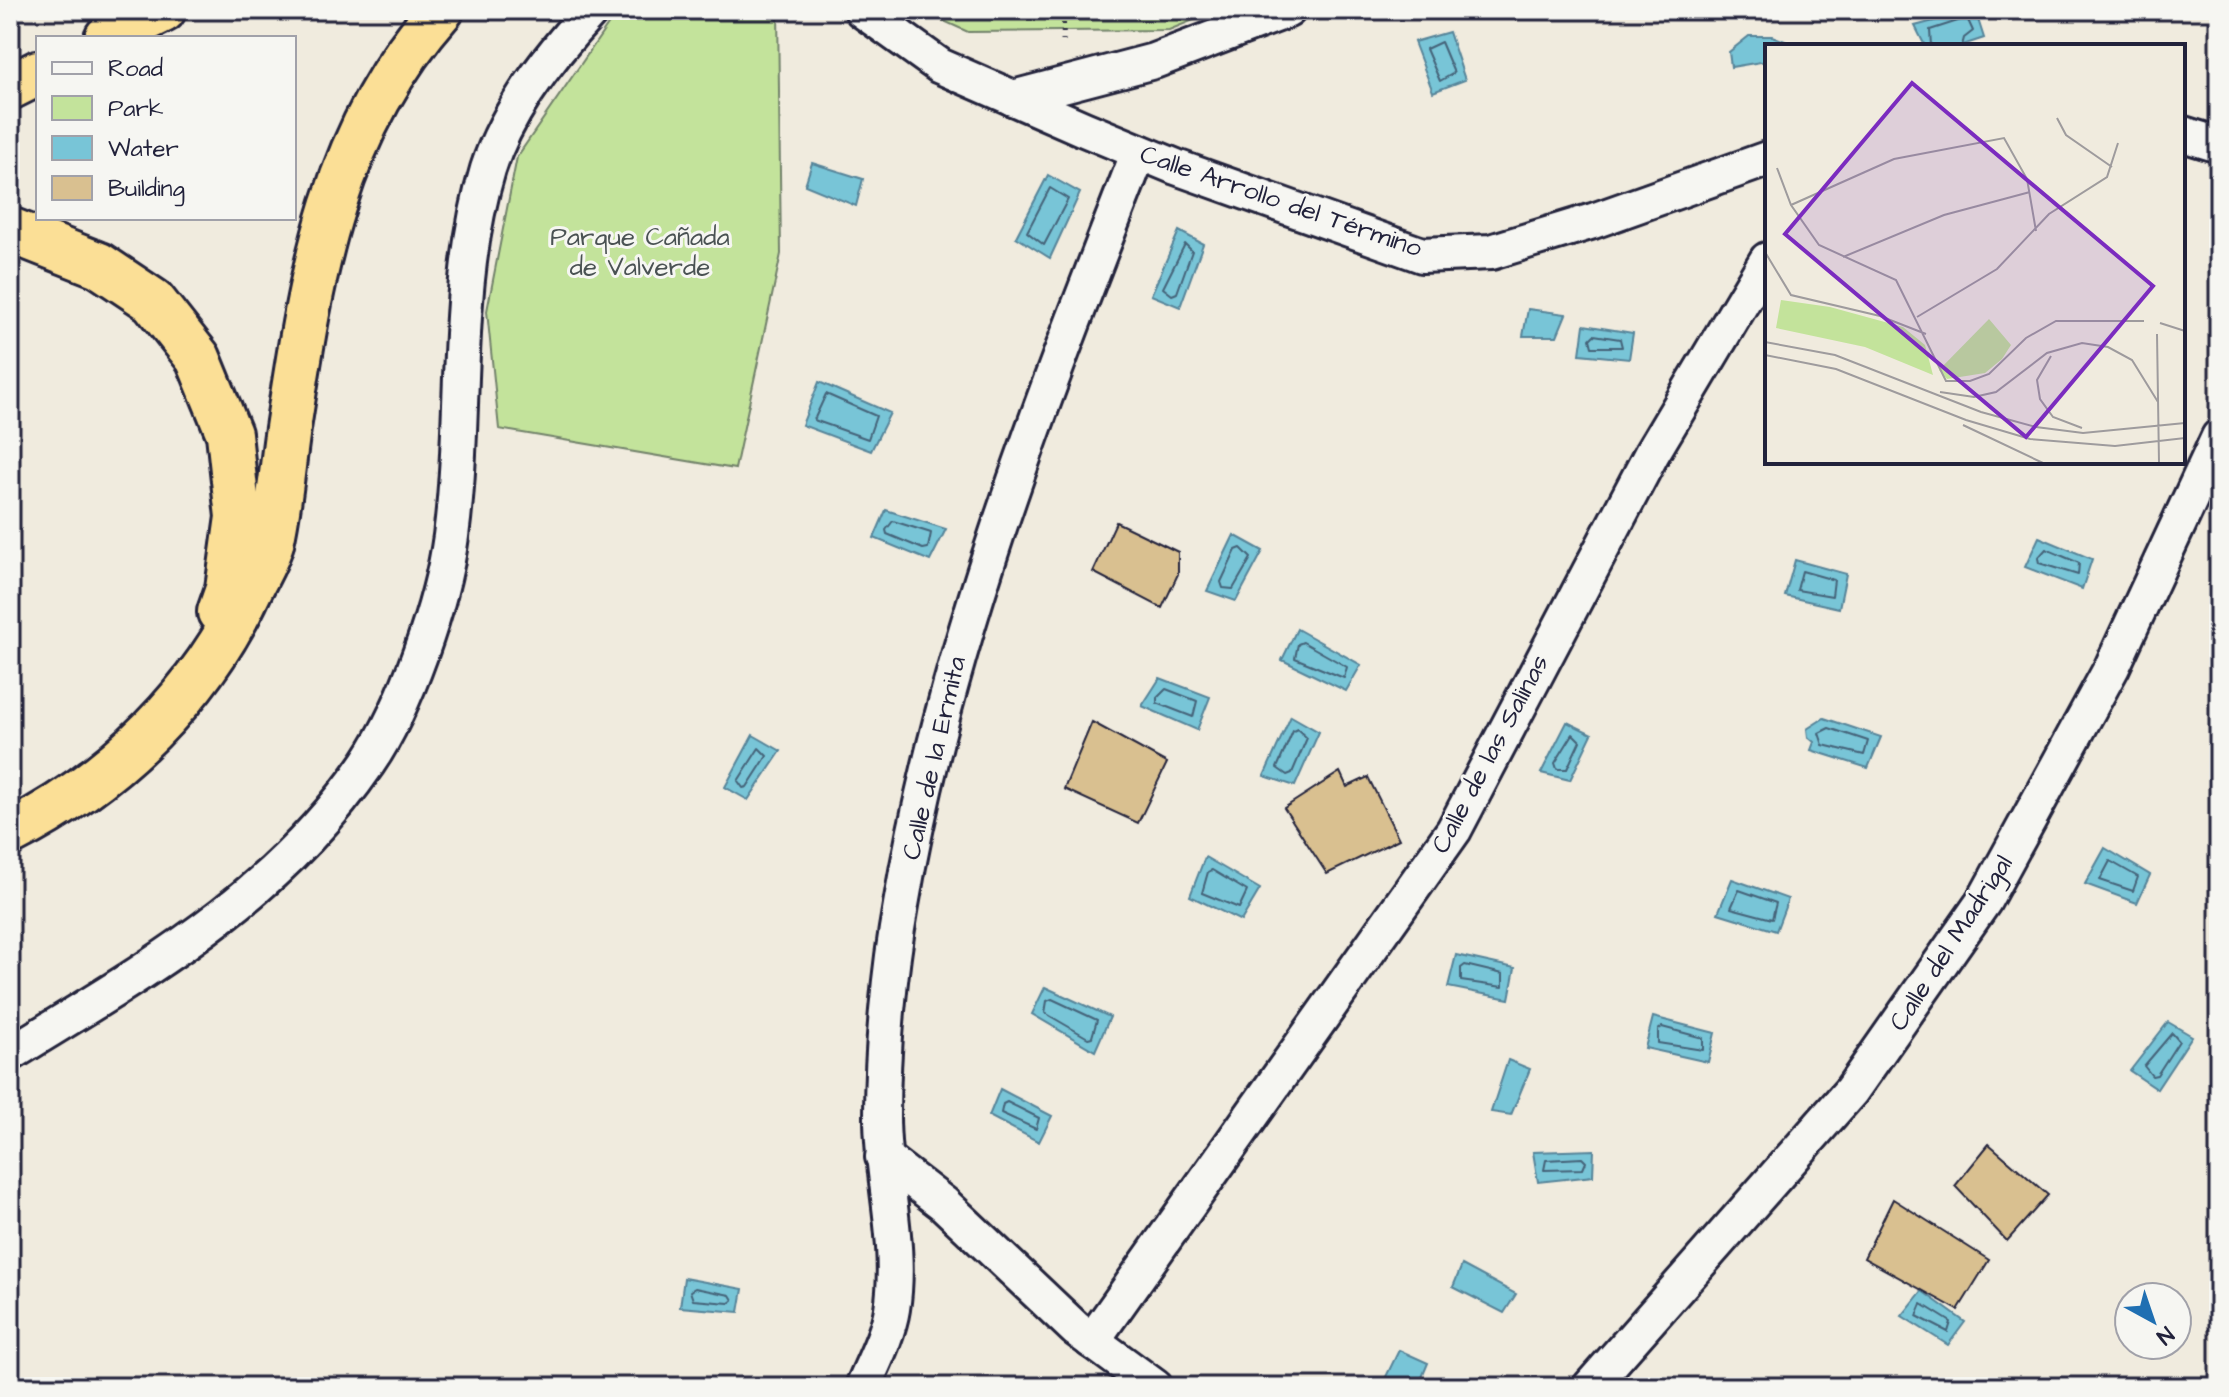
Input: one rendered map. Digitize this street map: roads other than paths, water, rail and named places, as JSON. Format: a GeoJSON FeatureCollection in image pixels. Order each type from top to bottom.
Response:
{"type":"FeatureCollection","features":[{"type":"Feature","properties":{"kind":"highway"},"geometry":{"type":"LineString","coordinates":[[111,36],[163,10]]}},
{"type":"Feature","properties":{"kind":"highway"},"geometry":{"type":"LineString","coordinates":[[10,833],[48,814],[126,757],[197,679],[237,619],[270,546],[309,287],[339,180],[372,105],[418,36],[441,10]]}},
{"type":"Feature","properties":{"kind":"highway"},"geometry":{"type":"LineString","coordinates":[[10,87],[36,74]]}},
{"type":"Feature","properties":{"kind":"highway"},"geometry":{"type":"LineString","coordinates":[[10,230],[99,265],[153,301],[198,358],[229,434],[238,517],[228,589],[197,679]]}},
{"type":"Feature","properties":{"kind":"street"},"geometry":{"type":"LineString","coordinates":[[10,1054],[188,944],[248,896],[312,833],[369,761],[412,674],[436,601],[451,538],[469,245],[489,166],[528,92],[559,45],[592,10]]}},
{"type":"Feature","properties":{"kind":"street","name":"Calle Arrollo del Término"},"geometry":{"type":"LineString","coordinates":[[862,10],[940,66],[1013,98],[1139,152],[1422,255],[1491,252],[1593,221],[1765,160]]}},
{"type":"Feature","properties":{"kind":"street"},"geometry":{"type":"LineString","coordinates":[[1013,98],[1154,61],[1288,10]]}},
{"type":"Feature","properties":{"kind":"street"},"geometry":{"type":"LineString","coordinates":[[2185,135],[2219,145]]}},
{"type":"Feature","properties":{"kind":"street","name":"Calle de la Ermita"},"geometry":{"type":"LineString","coordinates":[[863,1387],[892,1311],[894,1255],[883,1157],[883,1100],[900,909],[925,775],[964,632],[1022,456],[1139,152]]}},
{"type":"Feature","properties":{"kind":"street","name":"Calle de las Salinas"},"geometry":{"type":"LineString","coordinates":[[1092,1341],[1454,830],[1652,453],[1765,263]]}},
{"type":"Feature","properties":{"kind":"street","name":"Calle del Madrigal"},"geometry":{"type":"LineString","coordinates":[[1590,1387],[1851,1091],[1984,901],[2112,667],[2219,437]]}},
{"type":"Feature","properties":{"kind":"street"},"geometry":{"type":"LineString","coordinates":[[883,1157],[944,1204],[1092,1341],[1155,1387]]}},
{"type":"Feature","properties":{"kind":"water"},"geometry":{"type":"Polygon","coordinates":[[[1975,10],[1984,38],[1966,44],[1924,44],[1915,26],[1975,10]]]}},
{"type":"Feature","properties":{"kind":"water"},"geometry":{"type":"Polygon","coordinates":[[[1449,32],[1465,80],[1433,92],[1414,42],[1449,32]]]}},
{"type":"Feature","properties":{"kind":"water"},"geometry":{"type":"Polygon","coordinates":[[[1749,36],[1772,36],[1785,41],[1783,44],[1765,44],[1765,61],[1731,67],[1729,52],[1749,36]]]}},
{"type":"Feature","properties":{"kind":"water"},"geometry":{"type":"Polygon","coordinates":[[[812,163],[863,179],[856,206],[805,185],[812,163]]]}},
{"type":"Feature","properties":{"kind":"water"},"geometry":{"type":"Polygon","coordinates":[[[1048,175],[1080,193],[1050,258],[1016,237],[1048,175]]]}},
{"type":"Feature","properties":{"kind":"water"},"geometry":{"type":"Polygon","coordinates":[[[1179,231],[1203,244],[1180,307],[1151,295],[1179,231]]]}},
{"type":"Feature","properties":{"kind":"water"},"geometry":{"type":"Polygon","coordinates":[[[1528,309],[1566,314],[1557,336],[1523,336],[1528,309]]]}},
{"type":"Feature","properties":{"kind":"water"},"geometry":{"type":"Polygon","coordinates":[[[1584,325],[1633,333],[1629,359],[1580,354],[1584,325]]]}},
{"type":"Feature","properties":{"kind":"water"},"geometry":{"type":"Polygon","coordinates":[[[819,382],[890,413],[871,451],[802,425],[819,382]]]}},
{"type":"Feature","properties":{"kind":"water"},"geometry":{"type":"Polygon","coordinates":[[[886,510],[946,529],[930,561],[874,538],[886,510]]]}},
{"type":"Feature","properties":{"kind":"water"},"geometry":{"type":"Polygon","coordinates":[[[1234,535],[1263,551],[1236,601],[1207,591],[1234,535]]]}},
{"type":"Feature","properties":{"kind":"water"},"geometry":{"type":"Polygon","coordinates":[[[2039,537],[2092,559],[2082,589],[2025,567],[2039,537]]]}},
{"type":"Feature","properties":{"kind":"water"},"geometry":{"type":"Polygon","coordinates":[[[1795,560],[1846,574],[1839,608],[1785,596],[1795,560]]]}},
{"type":"Feature","properties":{"kind":"water"},"geometry":{"type":"Polygon","coordinates":[[[1297,629],[1361,665],[1346,691],[1282,660],[1297,629]]]}},
{"type":"Feature","properties":{"kind":"water"},"geometry":{"type":"Polygon","coordinates":[[[1160,678],[1210,697],[1197,730],[1142,706],[1160,678]]]}},
{"type":"Feature","properties":{"kind":"water"},"geometry":{"type":"Polygon","coordinates":[[[1291,716],[1319,732],[1295,786],[1264,776],[1291,716]]]}},
{"type":"Feature","properties":{"kind":"water"},"geometry":{"type":"Polygon","coordinates":[[[1824,718],[1881,737],[1868,768],[1811,750],[1814,742],[1808,737],[1807,729],[1824,718]]]}},
{"type":"Feature","properties":{"kind":"water"},"geometry":{"type":"Polygon","coordinates":[[[1567,722],[1592,734],[1570,780],[1541,773],[1567,722]]]}},
{"type":"Feature","properties":{"kind":"water"},"geometry":{"type":"Polygon","coordinates":[[[753,735],[781,751],[748,800],[725,787],[753,735]]]}},
{"type":"Feature","properties":{"kind":"water"},"geometry":{"type":"Polygon","coordinates":[[[2105,848],[2150,875],[2137,903],[2085,884],[2105,848]]]}},
{"type":"Feature","properties":{"kind":"water"},"geometry":{"type":"Polygon","coordinates":[[[1205,857],[1260,889],[1241,921],[1190,896],[1205,857]]]}},
{"type":"Feature","properties":{"kind":"water"},"geometry":{"type":"Polygon","coordinates":[[[1732,879],[1788,899],[1776,931],[1718,913],[1732,879]]]}},
{"type":"Feature","properties":{"kind":"water"},"geometry":{"type":"Polygon","coordinates":[[[1456,955],[1515,968],[1509,999],[1448,987],[1456,955]]]}},
{"type":"Feature","properties":{"kind":"water"},"geometry":{"type":"Polygon","coordinates":[[[1045,987],[1110,1017],[1095,1051],[1032,1014],[1045,987]]]}},
{"type":"Feature","properties":{"kind":"water"},"geometry":{"type":"Polygon","coordinates":[[[1653,1017],[1715,1033],[1708,1062],[1645,1048],[1653,1017]]]}},
{"type":"Feature","properties":{"kind":"water"},"geometry":{"type":"Polygon","coordinates":[[[2168,1022],[2192,1036],[2157,1089],[2130,1071],[2168,1022]]]}},
{"type":"Feature","properties":{"kind":"water"},"geometry":{"type":"Polygon","coordinates":[[[1508,1060],[1530,1069],[1511,1115],[1491,1112],[1508,1060]]]}},
{"type":"Feature","properties":{"kind":"water"},"geometry":{"type":"Polygon","coordinates":[[[1000,1089],[1052,1116],[1039,1142],[989,1116],[1000,1089]]]}},
{"type":"Feature","properties":{"kind":"water"},"geometry":{"type":"Polygon","coordinates":[[[1594,1150],[1593,1176],[1538,1182],[1533,1152],[1594,1150]]]}},
{"type":"Feature","properties":{"kind":"water"},"geometry":{"type":"Polygon","coordinates":[[[1462,1265],[1516,1294],[1504,1313],[1453,1287],[1462,1265]]]}},
{"type":"Feature","properties":{"kind":"water"},"geometry":{"type":"Polygon","coordinates":[[[684,1278],[743,1289],[739,1312],[680,1307],[684,1278]]]}},
{"type":"Feature","properties":{"kind":"water"},"geometry":{"type":"Polygon","coordinates":[[[1922,1291],[1965,1322],[1948,1345],[1902,1316],[1922,1291]]]}},
{"type":"Feature","properties":{"kind":"water"},"geometry":{"type":"Polygon","coordinates":[[[1399,1350],[1428,1363],[1418,1387],[1381,1387],[1399,1350]]]}},
{"type":"Feature","properties":{"kind":"park label","name":"Parque Cañada de Valverde"},"geometry":{"type":"Point","coordinates":[640,252]}}]}
